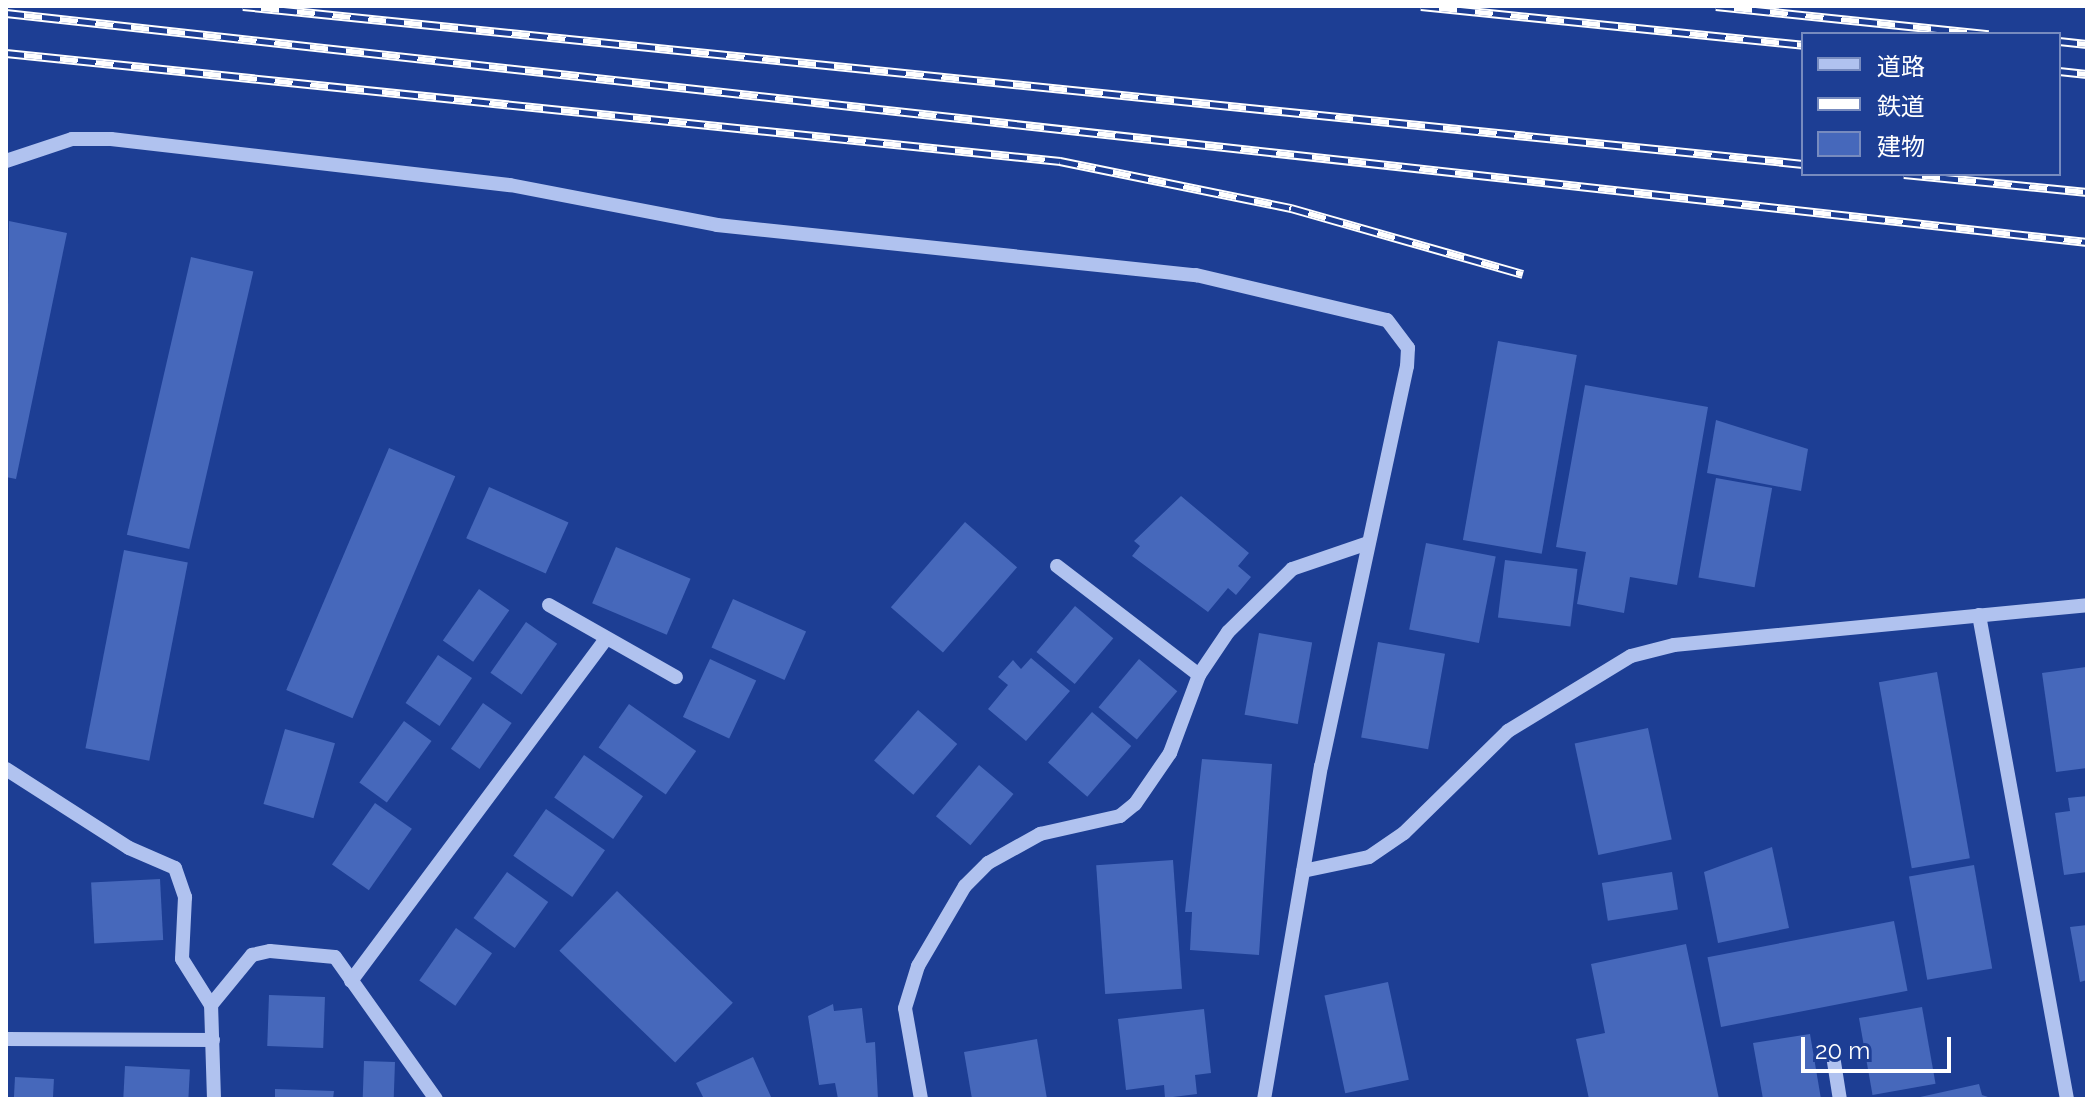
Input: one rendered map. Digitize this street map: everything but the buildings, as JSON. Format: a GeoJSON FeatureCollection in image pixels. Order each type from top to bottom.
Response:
{"type":"FeatureCollection","features":[{"type":"Feature","properties":{"kind":"street"},"geometry":{"type":"LineString","coordinates":[[6,161],[72,139],[111,139],[510,185],[717,225],[1196,275],[1365,310],[1387,320],[1408,348],[1365,544],[1303,871],[1264,1099]]}},
{"type":"Feature","properties":{"kind":"street"},"geometry":{"type":"LineString","coordinates":[[921,1099],[905,1008],[918,966],[965,886],[988,863],[1040,834],[1120,816],[1135,804],[1170,753],[1199,675],[1228,632],[1292,569],[1365,544]]}},
{"type":"Feature","properties":{"kind":"street"},"geometry":{"type":"LineString","coordinates":[[1057,566],[1199,675]]}},
{"type":"Feature","properties":{"kind":"street"},"geometry":{"type":"LineString","coordinates":[[549,605],[604,641],[676,677]]}},
{"type":"Feature","properties":{"kind":"street"},"geometry":{"type":"LineString","coordinates":[[1303,871],[1369,857],[1404,833],[1508,731],[1631,656],[1674,645],[2087,605]]}},
{"type":"Feature","properties":{"kind":"street"},"geometry":{"type":"LineString","coordinates":[[1979,615],[2067,1099]]}},
{"type":"Feature","properties":{"kind":"street"},"geometry":{"type":"LineString","coordinates":[[351,981],[604,641]]}},
{"type":"Feature","properties":{"kind":"street"},"geometry":{"type":"LineString","coordinates":[[6,769],[129,848],[175,868],[185,897],[182,959],[211,1005],[214,1099]]}},
{"type":"Feature","properties":{"kind":"street"},"geometry":{"type":"LineString","coordinates":[[211,1005],[252,955],[270,951],[335,957],[436,1099]]}},
{"type":"Feature","properties":{"kind":"street"},"geometry":{"type":"LineString","coordinates":[[6,1039],[213,1040]]}},
{"type":"Feature","properties":{"kind":"street"},"geometry":{"type":"LineString","coordinates":[[1834,1062],[1840,1099]]}},
{"type":"Feature","properties":{"kind":"railway"},"geometry":{"type":"LineString","coordinates":[[243,6],[1801,164]]}},
{"type":"Feature","properties":{"kind":"railway"},"geometry":{"type":"LineString","coordinates":[[1421,6],[1801,45]]}},
{"type":"Feature","properties":{"kind":"railway"},"geometry":{"type":"LineString","coordinates":[[1716,6],[1970,32]]}},
{"type":"Feature","properties":{"kind":"railway"},"geometry":{"type":"LineString","coordinates":[[6,13],[2087,242]]}},
{"type":"Feature","properties":{"kind":"railway"},"geometry":{"type":"LineString","coordinates":[[2061,41],[2087,44]]}},
{"type":"Feature","properties":{"kind":"railway"},"geometry":{"type":"LineString","coordinates":[[6,53],[1060,161],[1291,208],[1523,274]]}},
{"type":"Feature","properties":{"kind":"railway"},"geometry":{"type":"LineString","coordinates":[[2061,71],[2087,74]]}},
{"type":"Feature","properties":{"kind":"railway"},"geometry":{"type":"LineString","coordinates":[[1924,176],[2087,192]]}}]}
